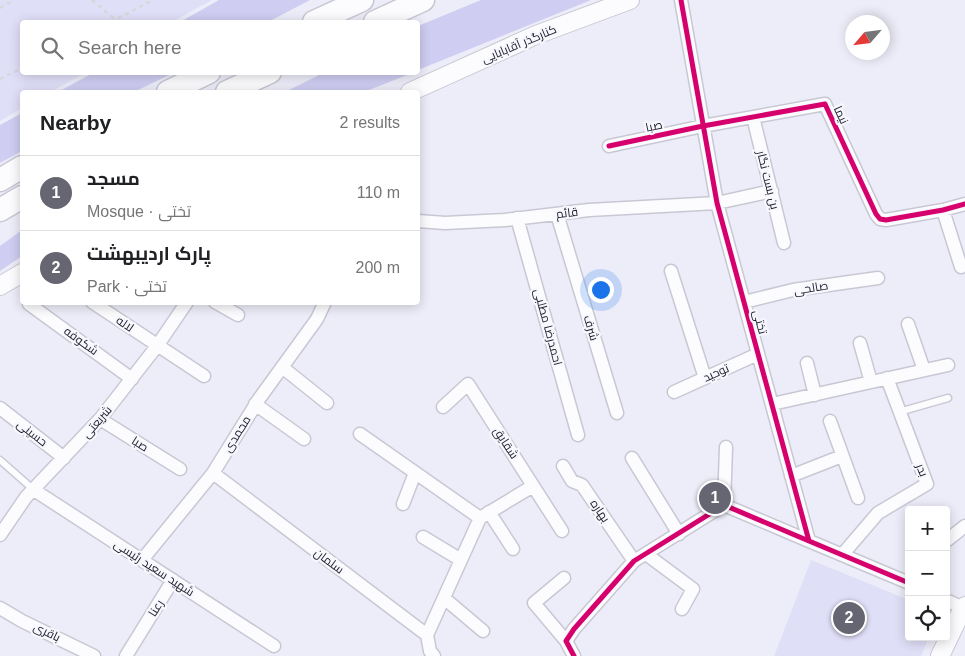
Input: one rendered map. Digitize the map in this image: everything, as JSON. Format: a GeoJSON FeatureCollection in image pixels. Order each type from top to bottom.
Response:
{"type":"FeatureCollection","features":[{"type":"Feature","properties":{"kind":"highway"},"geometry":{"type":"LineString","coordinates":[[318,20],[362,0]]}},
{"type":"Feature","properties":{"kind":"highway"},"geometry":{"type":"LineString","coordinates":[[379,20],[422,0]]}},
{"type":"Feature","properties":{"kind":"highway"},"geometry":{"type":"LineString","coordinates":[[172,90],[203,75]]}},
{"type":"Feature","properties":{"kind":"highway"},"geometry":{"type":"LineString","coordinates":[[232,90],[264,75]]}},
{"type":"Feature","properties":{"kind":"highway"},"geometry":{"type":"LineString","coordinates":[[0,180],[20,168]]}},
{"type":"Feature","properties":{"kind":"highway"},"geometry":{"type":"LineString","coordinates":[[0,210],[20,198]]}},
{"type":"Feature","properties":{"kind":"main road","name":"کنارگذر آقابابایی"},"geometry":{"type":"LineString","coordinates":[[414,90],[536,35],[630,0]]}},
{"type":"Feature","properties":{"kind":"main road"},"geometry":{"type":"LineString","coordinates":[[0,176],[20,168]]}},
{"type":"Feature","properties":{"kind":"main road"},"geometry":{"type":"LineString","coordinates":[[0,286],[20,275]]}},
{"type":"Feature","properties":{"kind":"main road"},"geometry":{"type":"LineString","coordinates":[[940,656],[964,608]]}},
{"type":"Feature","properties":{"kind":"street","name":"تختی"},"geometry":{"type":"LineString","coordinates":[[681,0],[717,203],[809,541]]}},
{"type":"Feature","properties":{"kind":"street","name":"نیما"},"geometry":{"type":"LineString","coordinates":[[704,126],[825,104],[880,219],[886,220],[943,210]]}},
{"type":"Feature","properties":{"kind":"street","name":"بن بست نگار"},"geometry":{"type":"LineString","coordinates":[[753,117],[784,243]]}},
{"type":"Feature","properties":{"kind":"street","name":"صبا"},"geometry":{"type":"LineString","coordinates":[[608,146],[704,126]]}},
{"type":"Feature","properties":{"kind":"street","name":"قائم"},"geometry":{"type":"LineString","coordinates":[[420,221],[445,223],[518,218],[589,210],[717,203],[772,191]]}},
{"type":"Feature","properties":{"kind":"street"},"geometry":{"type":"LineString","coordinates":[[961,268],[943,210],[965,204]]}},
{"type":"Feature","properties":{"kind":"street","name":"شرف"},"geometry":{"type":"LineString","coordinates":[[557,214],[617,414]]}},
{"type":"Feature","properties":{"kind":"street","name":"احمدرضا مطلبی"},"geometry":{"type":"LineString","coordinates":[[518,218],[578,436]]}},
{"type":"Feature","properties":{"kind":"street"},"geometry":{"type":"LineString","coordinates":[[671,271],[705,378]]}},
{"type":"Feature","properties":{"kind":"street","name":"صالحی"},"geometry":{"type":"LineString","coordinates":[[744,302],[793,290],[878,278]]}},
{"type":"Feature","properties":{"kind":"street","name":"شکوفه"},"geometry":{"type":"LineString","coordinates":[[30,305],[132,379]]}},
{"type":"Feature","properties":{"kind":"street","name":"لاله"},"geometry":{"type":"LineString","coordinates":[[96,305],[204,376]]}},
{"type":"Feature","properties":{"kind":"street","name":"شریعتی"},"geometry":{"type":"LineString","coordinates":[[0,535],[26,497],[100,419],[157,346],[185,305]]}},
{"type":"Feature","properties":{"kind":"street"},"geometry":{"type":"LineString","coordinates":[[220,305],[238,315]]}},
{"type":"Feature","properties":{"kind":"street","name":"محمدی"},"geometry":{"type":"LineString","coordinates":[[142,560],[213,473],[255,404],[317,318],[324,305]]}},
{"type":"Feature","properties":{"kind":"street"},"geometry":{"type":"LineString","coordinates":[[908,324],[924,370]]}},
{"type":"Feature","properties":{"kind":"street"},"geometry":{"type":"LineString","coordinates":[[860,343],[871,382]]}},
{"type":"Feature","properties":{"kind":"street","name":"توحید"},"geometry":{"type":"LineString","coordinates":[[674,392],[758,354]]}},
{"type":"Feature","properties":{"kind":"street"},"geometry":{"type":"LineString","coordinates":[[807,363],[815,395]]}},
{"type":"Feature","properties":{"kind":"street"},"geometry":{"type":"LineString","coordinates":[[772,404],[948,365]]}},
{"type":"Feature","properties":{"kind":"street"},"geometry":{"type":"LineString","coordinates":[[282,367],[328,403]]}},
{"type":"Feature","properties":{"kind":"street","name":"بدر"},"geometry":{"type":"LineString","coordinates":[[842,555],[878,513],[927,484],[887,378]]}},
{"type":"Feature","properties":{"kind":"street","name":"شقایق"},"geometry":{"type":"LineString","coordinates":[[443,406],[468,384],[562,531]]}},
{"type":"Feature","properties":{"kind":"street"},"geometry":{"type":"LineString","coordinates":[[255,404],[304,439]]}},
{"type":"Feature","properties":{"kind":"street","name":"حسینی"},"geometry":{"type":"LineString","coordinates":[[0,408],[64,458]]}},
{"type":"Feature","properties":{"kind":"street","name":"صبا"},"geometry":{"type":"LineString","coordinates":[[100,419],[180,470]]}},
{"type":"Feature","properties":{"kind":"street"},"geometry":{"type":"LineString","coordinates":[[830,421],[858,498]]}},
{"type":"Feature","properties":{"kind":"street"},"geometry":{"type":"LineString","coordinates":[[360,434],[415,473],[485,515],[513,549]]}},
{"type":"Feature","properties":{"kind":"street"},"geometry":{"type":"LineString","coordinates":[[724,506],[726,448]]}},
{"type":"Feature","properties":{"kind":"street"},"geometry":{"type":"LineString","coordinates":[[791,476],[842,456]]}},
{"type":"Feature","properties":{"kind":"street"},"geometry":{"type":"LineString","coordinates":[[632,458],[679,534]]}},
{"type":"Feature","properties":{"kind":"street","name":"بهاره"},"geometry":{"type":"LineString","coordinates":[[562,466],[572,480],[582,485],[634,561]]}},
{"type":"Feature","properties":{"kind":"street","name":"سلمان"},"geometry":{"type":"LineString","coordinates":[[213,473],[427,635]]}},
{"type":"Feature","properties":{"kind":"street"},"geometry":{"type":"LineString","coordinates":[[403,504],[415,473]]}},
{"type":"Feature","properties":{"kind":"street"},"geometry":{"type":"LineString","coordinates":[[430,654],[427,635],[461,560],[485,515],[534,486]]}},
{"type":"Feature","properties":{"kind":"street","name":"شهید سعید رئیسی"},"geometry":{"type":"LineString","coordinates":[[34,490],[274,646]]}},
{"type":"Feature","properties":{"kind":"street"},"geometry":{"type":"LineString","coordinates":[[724,506],[904,580]]}},
{"type":"Feature","properties":{"kind":"street"},"geometry":{"type":"LineString","coordinates":[[566,641],[574,628],[634,561],[724,506]]}},
{"type":"Feature","properties":{"kind":"street"},"geometry":{"type":"LineString","coordinates":[[950,537],[965,526]]}},
{"type":"Feature","properties":{"kind":"street"},"geometry":{"type":"LineString","coordinates":[[422,537],[461,560]]}},
{"type":"Feature","properties":{"kind":"street"},"geometry":{"type":"LineString","coordinates":[[646,554],[693,589],[682,608]]}},
{"type":"Feature","properties":{"kind":"street"},"geometry":{"type":"LineString","coordinates":[[564,578],[534,603],[566,641],[574,656]]}},
{"type":"Feature","properties":{"kind":"street","name":"رعنا"},"geometry":{"type":"LineString","coordinates":[[126,656],[173,580]]}},
{"type":"Feature","properties":{"kind":"street"},"geometry":{"type":"LineString","coordinates":[[444,598],[483,631]]}},
{"type":"Feature","properties":{"kind":"street"},"geometry":{"type":"LineString","coordinates":[[950,602],[964,608]]}},
{"type":"Feature","properties":{"kind":"street","name":"باقری"},"geometry":{"type":"LineString","coordinates":[[0,608],[22,621],[94,656]]}},
{"type":"Feature","properties":{"kind":"lane"},"geometry":{"type":"LineString","coordinates":[[899,412],[948,398]]}},
{"type":"Feature","properties":{"kind":"lane"},"geometry":{"type":"LineString","coordinates":[[0,460],[34,490]]}},
{"type":"Feature","properties":{"kind":"path"},"geometry":{"type":"LineString","coordinates":[[0,8],[14,0]]}},
{"type":"Feature","properties":{"kind":"path"},"geometry":{"type":"LineString","coordinates":[[92,0],[116,20],[153,0]]}},
{"type":"Feature","properties":{"kind":"path"},"geometry":{"type":"LineString","coordinates":[[0,79],[20,69]]}},
{"type":"Feature","properties":{"kind":"shaded area"},"geometry":{"type":"Polygon","coordinates":[[[0,0],[212,0],[176,20],[20,20],[20,75],[81,75],[54,90],[20,90],[20,109],[0,121],[0,0]]]}},
{"type":"Feature","properties":{"kind":"shaded area"},"geometry":{"type":"Polygon","coordinates":[[[219,0],[310,0],[272,20],[184,20],[219,0]]]}},
{"type":"Feature","properties":{"kind":"shaded area"},"geometry":{"type":"Polygon","coordinates":[[[481,0],[591,0],[420,69],[420,25],[481,0]]]}},
{"type":"Feature","properties":{"kind":"shaded area"},"geometry":{"type":"Polygon","coordinates":[[[89,75],[169,75],[138,90],[62,90],[89,75]]]}},
{"type":"Feature","properties":{"kind":"shaded area"},"geometry":{"type":"Polygon","coordinates":[[[319,75],[407,75],[369,90],[289,90],[319,75]]]}},
{"type":"Feature","properties":{"kind":"shaded area"},"geometry":{"type":"Polygon","coordinates":[[[20,114],[20,152],[0,163],[0,125],[20,114]]]}},
{"type":"Feature","properties":{"kind":"shaded area"},"geometry":{"type":"Polygon","coordinates":[[[20,231],[20,257],[0,271],[0,246],[20,231]]]}},
{"type":"Feature","properties":{"kind":"shaded area"},"geometry":{"type":"Polygon","coordinates":[[[811,560],[905,598],[905,641],[927,641],[921,656],[774,656],[811,560]]]}},
{"type":"Feature","properties":{"kind":"cycle path"},"geometry":{"type":"LineString","coordinates":[[681,0],[717,203],[809,541],[905,581]]}},
{"type":"Feature","properties":{"kind":"cycle path"},"geometry":{"type":"LineString","coordinates":[[609,146],[703,126],[825,104],[880,219],[886,220],[943,210],[965,204]]}},
{"type":"Feature","properties":{"kind":"cycle path"},"geometry":{"type":"LineString","coordinates":[[574,656],[566,641],[574,629],[634,561],[724,505],[809,541]]}},
{"type":"Feature","properties":{"kind":"place","name":"مسجد"},"geometry":{"type":"Point","coordinates":[715,498]}},
{"type":"Feature","properties":{"kind":"place","name":"پارک اردیبهشت"},"geometry":{"type":"Point","coordinates":[849,618]}}]}
